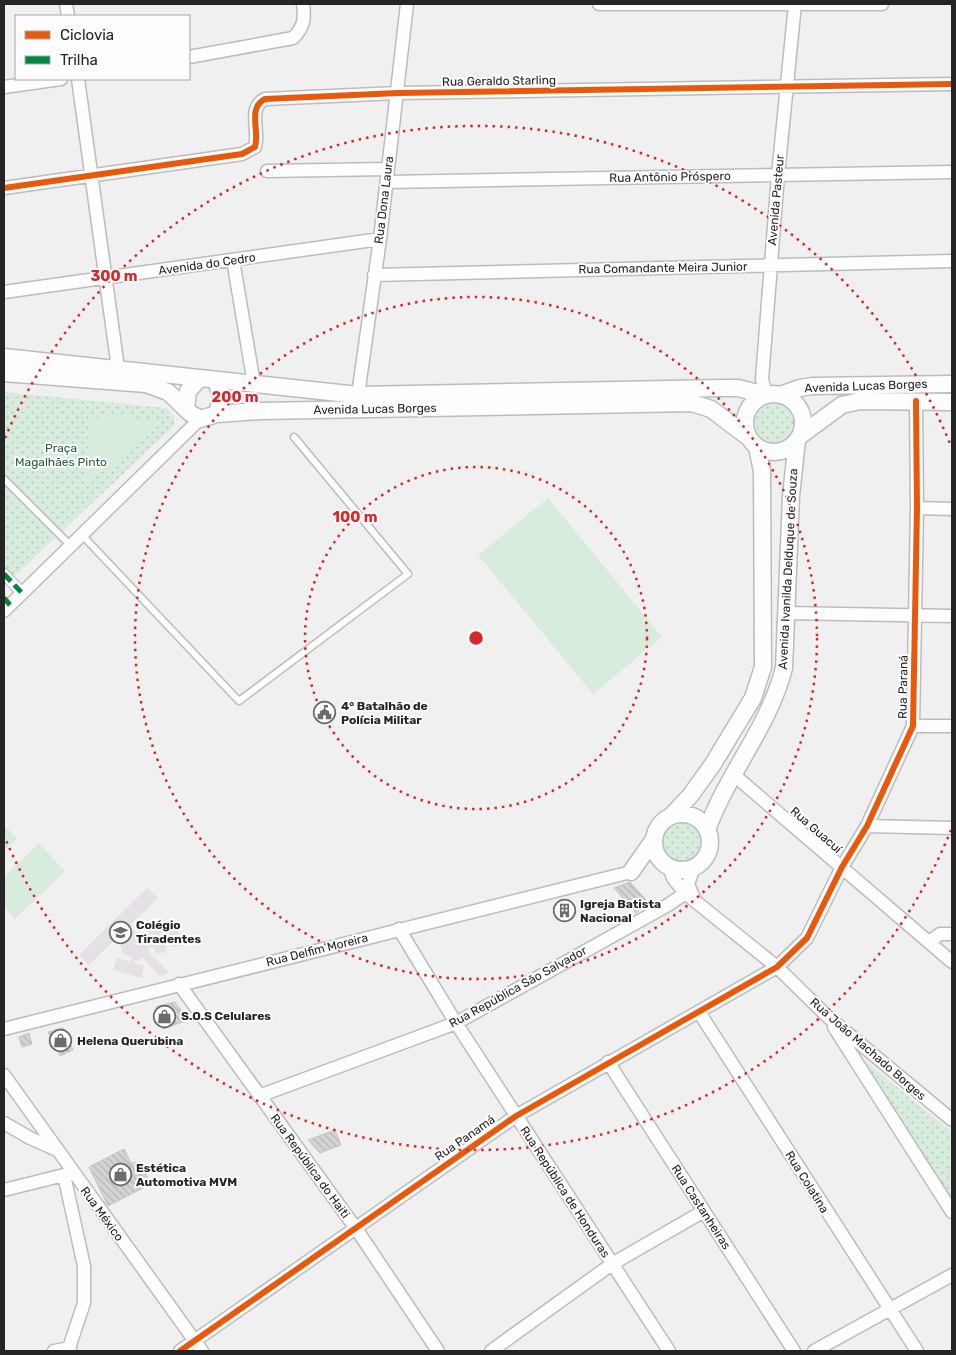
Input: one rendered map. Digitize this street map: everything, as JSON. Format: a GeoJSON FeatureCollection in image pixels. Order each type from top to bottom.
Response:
{"type":"FeatureCollection","features":[{"type":"Feature","properties":{"kind":"street"},"geometry":{"type":"LineString","coordinates":[[190,58],[293,38],[301,30],[304,21],[303,4]]}},
{"type":"Feature","properties":{"kind":"street","name":"Rua Dona Laura"},"geometry":{"type":"LineString","coordinates":[[358,395],[380,239],[407,4]]}},
{"type":"Feature","properties":{"kind":"street"},"geometry":{"type":"LineString","coordinates":[[599,4],[882,4]]}},
{"type":"Feature","properties":{"kind":"street","name":"Avenida Pasteur"},"geometry":{"type":"LineString","coordinates":[[773,395],[762,379],[770,265],[795,4]]}},
{"type":"Feature","properties":{"kind":"street"},"geometry":{"type":"LineString","coordinates":[[4,87],[54,80]]}},
{"type":"Feature","properties":{"kind":"street"},"geometry":{"type":"LineString","coordinates":[[78,80],[118,368]]}},
{"type":"Feature","properties":{"kind":"street","name":"Rua Geraldo Starling"},"geometry":{"type":"LineString","coordinates":[[92,174],[233,155],[249,151],[255,147],[257,140],[255,112],[257,105],[265,99],[398,93],[952,84]]}},
{"type":"Feature","properties":{"kind":"street"},"geometry":{"type":"LineString","coordinates":[[267,171],[388,168]]}},
{"type":"Feature","properties":{"kind":"street","name":"Rua Antônio Próspero"},"geometry":{"type":"LineString","coordinates":[[387,182],[952,172]]}},
{"type":"Feature","properties":{"kind":"street"},"geometry":{"type":"LineString","coordinates":[[4,188],[92,174]]}},
{"type":"Feature","properties":{"kind":"street","name":"Avenida do Cedro"},"geometry":{"type":"LineString","coordinates":[[4,292],[380,239]]}},
{"type":"Feature","properties":{"kind":"street"},"geometry":{"type":"LineString","coordinates":[[233,260],[254,384]]}},
{"type":"Feature","properties":{"kind":"street","name":"Rua Comandante Meira Junior"},"geometry":{"type":"LineString","coordinates":[[374,275],[952,261]]}},
{"type":"Feature","properties":{"kind":"street","name":"Avenida Lucas Borges"},"geometry":{"type":"LineString","coordinates":[[4,357],[358,395],[723,388],[746,389],[773,395],[812,386],[952,384]]}},
{"type":"Feature","properties":{"kind":"street"},"geometry":{"type":"LineString","coordinates":[[4,373],[146,384],[168,392],[200,419],[22,593],[6,605]]}},
{"type":"Feature","properties":{"kind":"street"},"geometry":{"type":"LineString","coordinates":[[186,409],[188,391],[208,379],[221,397],[217,414]]}},
{"type":"Feature","properties":{"kind":"street"},"geometry":{"type":"LineString","coordinates":[[773,395],[793,402],[802,414],[803,424],[799,437],[789,448],[778,452],[767,451],[753,442],[746,417],[752,405],[773,395]]}},
{"type":"Feature","properties":{"kind":"street","name":"Avenida Lucas Borges"},"geometry":{"type":"LineString","coordinates":[[799,437],[842,405],[860,401],[916,400],[952,402]]}},
{"type":"Feature","properties":{"kind":"street","name":"Rua Paraná"},"geometry":{"type":"LineString","coordinates":[[778,967],[807,938],[842,867],[866,826],[913,726],[918,508],[916,400]]}},
{"type":"Feature","properties":{"kind":"street","name":"Avenida Lucas Borges"},"geometry":{"type":"LineString","coordinates":[[200,419],[217,414],[261,411],[679,402],[702,405],[711,409],[753,442]]}},
{"type":"Feature","properties":{"kind":"street","name":"Avenida Ivanilda Delduque de Souza"},"geometry":{"type":"LineString","coordinates":[[707,830],[715,808],[778,691],[784,668],[791,496],[799,437]]}},
{"type":"Feature","properties":{"kind":"street","name":"Avenida Ivanilda Delduque de Souza"},"geometry":{"type":"LineString","coordinates":[[671,816],[696,789],[713,764],[753,698],[763,667],[762,471],[753,442]]}},
{"type":"Feature","properties":{"kind":"street"},"geometry":{"type":"LineString","coordinates":[[918,508],[952,509]]}},
{"type":"Feature","properties":{"kind":"street"},"geometry":{"type":"LineString","coordinates":[[4,574],[22,593]]}},
{"type":"Feature","properties":{"kind":"street"},"geometry":{"type":"LineString","coordinates":[[787,613],[952,616]]}},
{"type":"Feature","properties":{"kind":"street"},"geometry":{"type":"LineString","coordinates":[[913,726],[952,726]]}},
{"type":"Feature","properties":{"kind":"street","name":"Rua Guacuí"},"geometry":{"type":"LineString","coordinates":[[734,774],[952,962]]}},
{"type":"Feature","properties":{"kind":"street"},"geometry":{"type":"LineString","coordinates":[[631,872],[654,839],[659,825],[671,816],[679,814],[696,818],[707,830],[709,847],[706,855],[694,867],[689,878],[690,894]]}},
{"type":"Feature","properties":{"kind":"street"},"geometry":{"type":"LineString","coordinates":[[866,826],[952,828]]}},
{"type":"Feature","properties":{"kind":"street"},"geometry":{"type":"LineString","coordinates":[[654,839],[656,854],[668,866],[678,870],[694,867]]}},
{"type":"Feature","properties":{"kind":"street"},"geometry":{"type":"LineString","coordinates":[[631,872],[668,866]]}},
{"type":"Feature","properties":{"kind":"street","name":"Rua João Machado Borges"},"geometry":{"type":"LineString","coordinates":[[668,866],[673,878],[690,894],[778,967],[828,1017],[952,1120]]}},
{"type":"Feature","properties":{"kind":"street","name":"Rua Delfim Moreira"},"geometry":{"type":"LineString","coordinates":[[4,1029],[631,872]]}},
{"type":"Feature","properties":{"kind":"street","name":"Rua República São Salvador"},"geometry":{"type":"LineString","coordinates":[[259,1096],[456,1023],[690,894]]}},
{"type":"Feature","properties":{"kind":"street","name":"Rua República de Honduras"},"geometry":{"type":"LineString","coordinates":[[399,930],[456,1023],[669,1351]]}},
{"type":"Feature","properties":{"kind":"street"},"geometry":{"type":"LineString","coordinates":[[929,942],[940,934],[952,934]]}},
{"type":"Feature","properties":{"kind":"street","name":"Rua Panamá"},"geometry":{"type":"LineString","coordinates":[[180,1351],[198,1346],[516,1116],[778,967]]}},
{"type":"Feature","properties":{"kind":"street","name":"Rua República do Haiti"},"geometry":{"type":"LineString","coordinates":[[179,984],[357,1230],[438,1351]]}},
{"type":"Feature","properties":{"kind":"street","name":"Rua Colatina"},"geometry":{"type":"LineString","coordinates":[[699,1012],[888,1309],[917,1351]]}},
{"type":"Feature","properties":{"kind":"street"},"geometry":{"type":"LineString","coordinates":[[828,1017],[952,1212]]}},
{"type":"Feature","properties":{"kind":"street","name":"Rua Castanheiras"},"geometry":{"type":"LineString","coordinates":[[608,1062],[794,1351]]}},
{"type":"Feature","properties":{"kind":"street","name":"Rua México"},"geometry":{"type":"LineString","coordinates":[[4,1075],[57,1150],[68,1174],[198,1346]]}},
{"type":"Feature","properties":{"kind":"street"},"geometry":{"type":"LineString","coordinates":[[4,1123],[30,1138],[57,1150]]}},
{"type":"Feature","properties":{"kind":"street"},"geometry":{"type":"LineString","coordinates":[[4,1190],[68,1174],[84,1266],[84,1303],[69,1350],[54,1351]]}},
{"type":"Feature","properties":{"kind":"street"},"geometry":{"type":"LineString","coordinates":[[490,1351],[612,1264],[704,1211]]}},
{"type":"Feature","properties":{"kind":"street"},"geometry":{"type":"LineString","coordinates":[[814,1351],[952,1275]]}},
{"type":"Feature","properties":{"kind":"lane"},"geometry":{"type":"LineString","coordinates":[[82,535],[239,701],[408,574],[294,437]]}},
{"type":"Feature","properties":{"kind":"lane"},"geometry":{"type":"LineString","coordinates":[[4,479],[71,546]]}},
{"type":"Feature","properties":{"kind":"shaded area","name":"Colégio Tiradentes"},"geometry":{"type":"Polygon","coordinates":[[[147,888],[158,898],[126,929],[144,934],[149,938],[148,929],[160,926],[163,939],[170,938],[167,923],[176,921],[182,945],[173,947],[171,941],[165,943],[166,952],[156,954],[154,947],[148,948],[149,952],[169,973],[159,976],[143,958],[133,962],[144,966],[141,978],[113,970],[117,958],[130,962],[132,958],[122,953],[121,941],[126,937],[122,933],[89,965],[79,955],[147,888]]]}},
{"type":"Feature","properties":{"kind":"green space","name":"Praça Magalhães Pinto"},"geometry":{"type":"Polygon","coordinates":[[[4,392],[166,408],[174,416],[174,426],[4,586],[4,392]]]}},
{"type":"Feature","properties":{"kind":"green space"},"geometry":{"type":"Polygon","coordinates":[[[778,402],[786,405],[792,411],[795,423],[792,435],[786,441],[770,444],[762,441],[756,435],[753,419],[756,411],[762,405],[778,402]]]}},
{"type":"Feature","properties":{"kind":"green space"},"geometry":{"type":"Polygon","coordinates":[[[123,416],[157,422],[118,461],[86,483],[89,418],[123,416]]]}},
{"type":"Feature","properties":{"kind":"green space"},"geometry":{"type":"Polygon","coordinates":[[[548,498],[662,637],[593,694],[478,555],[548,498]]]}},
{"type":"Feature","properties":{"kind":"green space"},"geometry":{"type":"Polygon","coordinates":[[[676,819],[686,819],[700,829],[704,842],[700,855],[694,861],[686,865],[676,865],[662,855],[658,847],[658,837],[668,823],[676,819]]]}},
{"type":"Feature","properties":{"kind":"green space"},"geometry":{"type":"Polygon","coordinates":[[[4,825],[17,838],[4,851],[4,825]]]}},
{"type":"Feature","properties":{"kind":"green space"},"geometry":{"type":"Polygon","coordinates":[[[39,843],[65,871],[15,919],[4,907],[4,877],[39,843]]]}},
{"type":"Feature","properties":{"kind":"green space"},"geometry":{"type":"Polygon","coordinates":[[[864,1060],[952,1132],[952,1202],[864,1060]]]}},
{"type":"Feature","properties":{"kind":"building"},"geometry":{"type":"Polygon","coordinates":[[[630,882],[648,902],[636,913],[614,888],[630,882]]]}},
{"type":"Feature","properties":{"kind":"building","name":"Igreja Batista Nacional"},"geometry":{"type":"Polygon","coordinates":[[[565,901],[574,912],[563,921],[554,909],[565,901]]]}},
{"type":"Feature","properties":{"kind":"building"},"geometry":{"type":"Polygon","coordinates":[[[175,1002],[188,1020],[163,1029],[156,1007],[175,1002]]]}},
{"type":"Feature","properties":{"kind":"building","name":"Helena Querubina"},"geometry":{"type":"Polygon","coordinates":[[[63,1028],[73,1050],[60,1056],[48,1032],[63,1028]]]}},
{"type":"Feature","properties":{"kind":"building"},"geometry":{"type":"Polygon","coordinates":[[[29,1033],[32,1044],[22,1047],[19,1037],[29,1033]]]}},
{"type":"Feature","properties":{"kind":"building"},"geometry":{"type":"Polygon","coordinates":[[[335,1130],[341,1145],[320,1153],[308,1140],[335,1130]]]}},
{"type":"Feature","properties":{"kind":"building","name":"Estética Automotiva MVM"},"geometry":{"type":"Polygon","coordinates":[[[124,1149],[131,1163],[140,1162],[151,1184],[108,1206],[89,1167],[124,1149]]]}},
{"type":"Feature","properties":{"kind":"marked path"},"geometry":{"type":"LineString","coordinates":[[4,574],[22,593]]}},
{"type":"Feature","properties":{"kind":"marked path"},"geometry":{"type":"LineString","coordinates":[[4,598],[10,605]]}},
{"type":"Feature","properties":{"kind":"cycle path"},"geometry":{"type":"LineString","coordinates":[[4,188],[242,154],[255,147],[255,114],[260,103],[265,99],[398,93],[952,84]]}},
{"type":"Feature","properties":{"kind":"cycle path"},"geometry":{"type":"LineString","coordinates":[[180,1351],[516,1116],[777,967],[807,938],[842,867],[867,826],[913,726],[917,508],[916,401]]}},
{"type":"Feature","properties":{"kind":"place","name":"4° Batalhão de Polícia Militar"},"geometry":{"type":"Point","coordinates":[325,713]}},
{"type":"Feature","properties":{"kind":"place","name":"Igreja Batista Nacional"},"geometry":{"type":"Point","coordinates":[564,911]}},
{"type":"Feature","properties":{"kind":"place","name":"Colégio Tiradentes"},"geometry":{"type":"Point","coordinates":[120,932]}},
{"type":"Feature","properties":{"kind":"place","name":"S.O.S Celulares"},"geometry":{"type":"Point","coordinates":[165,1016]}},
{"type":"Feature","properties":{"kind":"place","name":"Helena Querubina"},"geometry":{"type":"Point","coordinates":[61,1041]}},
{"type":"Feature","properties":{"kind":"place","name":"Estética Automotiva MVM"},"geometry":{"type":"Point","coordinates":[120,1175]}}]}
